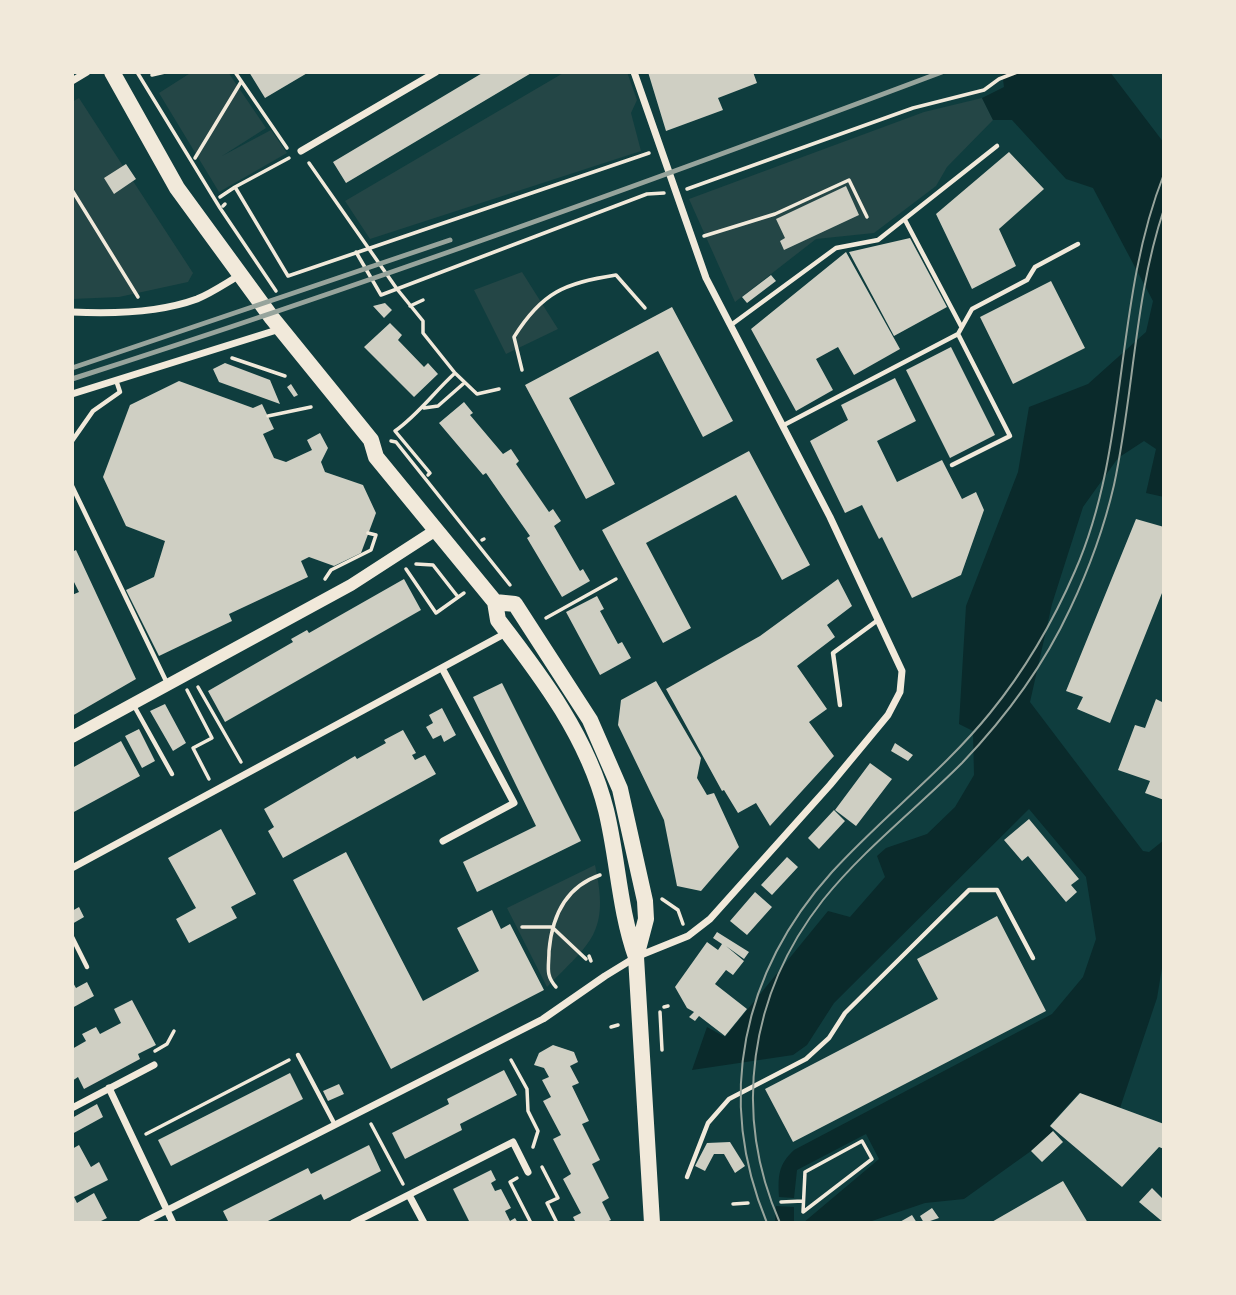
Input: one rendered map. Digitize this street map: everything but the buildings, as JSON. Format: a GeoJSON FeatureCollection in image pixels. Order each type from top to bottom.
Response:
{"type":"FeatureCollection","features":[{"type":"Feature","properties":{"kind":"main road"},"geometry":{"type":"LineString","coordinates":[[112,72],[177,188],[281,329],[371,439],[376,457],[495,602],[498,620],[560,706],[597,778],[613,843],[623,911],[636,957],[652,1223]]}},
{"type":"Feature","properties":{"kind":"main road"},"geometry":{"type":"LineString","coordinates":[[495,602],[515,604],[590,720],[620,789],[645,901],[646,919],[636,957]]}},
{"type":"Feature","properties":{"kind":"street"},"geometry":{"type":"LineString","coordinates":[[72,81],[87,72]]}},
{"type":"Feature","properties":{"kind":"street"},"geometry":{"type":"LineString","coordinates":[[301,151],[436,72]]}},
{"type":"Feature","properties":{"kind":"street"},"geometry":{"type":"LineString","coordinates":[[142,1223],[543,1020],[636,957],[688,936],[710,919],[830,786],[888,715],[900,692],[902,671],[878,619],[784,425],[730,325],[691,241],[634,72]]}},
{"type":"Feature","properties":{"kind":"street"},"geometry":{"type":"LineString","coordinates":[[72,312],[146,310],[186,302],[198,299],[240,275]]}},
{"type":"Feature","properties":{"kind":"street"},"geometry":{"type":"LineString","coordinates":[[72,394],[281,329]]}},
{"type":"Feature","properties":{"kind":"street"},"geometry":{"type":"LineString","coordinates":[[72,737],[351,585],[436,530]]}},
{"type":"Feature","properties":{"kind":"street"},"geometry":{"type":"LineString","coordinates":[[72,868],[507,632]]}},
{"type":"Feature","properties":{"kind":"street"},"geometry":{"type":"LineString","coordinates":[[442,668],[514,803],[443,841]]}},
{"type":"Feature","properties":{"kind":"street"},"geometry":{"type":"LineString","coordinates":[[72,1108],[154,1065]]}},
{"type":"Feature","properties":{"kind":"street"},"geometry":{"type":"LineString","coordinates":[[109,1088],[169,1209],[173,1223]]}},
{"type":"Feature","properties":{"kind":"street"},"geometry":{"type":"LineString","coordinates":[[353,1223],[513,1142],[528,1172]]}},
{"type":"Feature","properties":{"kind":"street"},"geometry":{"type":"LineString","coordinates":[[409,1195],[424,1223]]}},
{"type":"Feature","properties":{"kind":"lane"},"geometry":{"type":"LineString","coordinates":[[730,325],[836,248],[878,240],[997,146]]}},
{"type":"Feature","properties":{"kind":"lane"},"geometry":{"type":"LineString","coordinates":[[905,220],[962,327]]}},
{"type":"Feature","properties":{"kind":"lane"},"geometry":{"type":"LineString","coordinates":[[784,425],[958,334],[972,309],[1027,280],[1035,267],[1078,244]]}},
{"type":"Feature","properties":{"kind":"lane"},"geometry":{"type":"LineString","coordinates":[[952,465],[1010,436],[958,334]]}},
{"type":"Feature","properties":{"kind":"lane"},"geometry":{"type":"LineString","coordinates":[[72,441],[93,411],[120,393],[116,380]]}},
{"type":"Feature","properties":{"kind":"lane"},"geometry":{"type":"LineString","coordinates":[[72,486],[167,684]]}},
{"type":"Feature","properties":{"kind":"lane"},"geometry":{"type":"LineString","coordinates":[[840,705],[833,653],[878,619]]}},
{"type":"Feature","properties":{"kind":"lane"},"geometry":{"type":"LineString","coordinates":[[133,704],[172,774]]}},
{"type":"Feature","properties":{"kind":"lane"},"geometry":{"type":"LineString","coordinates":[[687,1177],[708,1123],[729,1099],[806,1059],[828,1038],[845,1013],[969,890],[997,890],[1033,958]]}},
{"type":"Feature","properties":{"kind":"lane"},"geometry":{"type":"LineString","coordinates":[[72,937],[88,967]]}},
{"type":"Feature","properties":{"kind":"lane"},"geometry":{"type":"LineString","coordinates":[[298,1055],[335,1125]]}},
{"type":"Feature","properties":{"kind":"path"},"geometry":{"type":"LineString","coordinates":[[137,72],[235,233],[276,289]]}},
{"type":"Feature","properties":{"kind":"path"},"geometry":{"type":"LineString","coordinates":[[152,75],[165,72]]}},
{"type":"Feature","properties":{"kind":"path"},"geometry":{"type":"LineString","coordinates":[[220,197],[292,156],[235,72]]}},
{"type":"Feature","properties":{"kind":"path"},"geometry":{"type":"LineString","coordinates":[[684,191],[914,108],[984,90],[999,79],[1017,72]]}},
{"type":"Feature","properties":{"kind":"path"},"geometry":{"type":"LineString","coordinates":[[142,80],[147,77]]}},
{"type":"Feature","properties":{"kind":"path"},"geometry":{"type":"LineString","coordinates":[[195,158],[242,81]]}},
{"type":"Feature","properties":{"kind":"path"},"geometry":{"type":"LineString","coordinates":[[235,187],[288,276],[661,149]]}},
{"type":"Feature","properties":{"kind":"path"},"geometry":{"type":"LineString","coordinates":[[301,151],[397,289],[423,320],[423,332],[463,383],[477,394],[499,389]]}},
{"type":"Feature","properties":{"kind":"path"},"geometry":{"type":"LineString","coordinates":[[691,241],[775,214],[849,180],[867,217]]}},
{"type":"Feature","properties":{"kind":"path"},"geometry":{"type":"LineString","coordinates":[[72,190],[138,297]]}},
{"type":"Feature","properties":{"kind":"path"},"geometry":{"type":"LineString","coordinates":[[356,252],[380,295],[658,192]]}},
{"type":"Feature","properties":{"kind":"path"},"geometry":{"type":"LineString","coordinates":[[523,370],[514,337],[526,317],[561,287],[616,275],[645,308]]}},
{"type":"Feature","properties":{"kind":"path"},"geometry":{"type":"LineString","coordinates":[[410,306],[423,300]]}},
{"type":"Feature","properties":{"kind":"path"},"geometry":{"type":"LineString","coordinates":[[214,351],[285,376]]}},
{"type":"Feature","properties":{"kind":"path"},"geometry":{"type":"LineString","coordinates":[[428,475],[430,473],[395,430],[424,408],[429,397],[455,373]]}},
{"type":"Feature","properties":{"kind":"path"},"geometry":{"type":"LineString","coordinates":[[424,408],[438,406],[463,383]]}},
{"type":"Feature","properties":{"kind":"path"},"geometry":{"type":"LineString","coordinates":[[268,416],[311,407]]}},
{"type":"Feature","properties":{"kind":"path"},"geometry":{"type":"LineString","coordinates":[[396,442],[509,581],[515,604]]}},
{"type":"Feature","properties":{"kind":"path"},"geometry":{"type":"LineString","coordinates":[[324,581],[331,570],[371,550],[376,535],[368,533]]}},
{"type":"Feature","properties":{"kind":"path"},"geometry":{"type":"LineString","coordinates":[[426,562],[437,566],[458,597],[436,613],[403,566],[426,562]]}},
{"type":"Feature","properties":{"kind":"path"},"geometry":{"type":"LineString","coordinates":[[546,618],[616,579]]}},
{"type":"Feature","properties":{"kind":"path"},"geometry":{"type":"LineString","coordinates":[[180,677],[212,738],[192,748],[215,790]]}},
{"type":"Feature","properties":{"kind":"path"},"geometry":{"type":"LineString","coordinates":[[199,689],[247,773]]}},
{"type":"Feature","properties":{"kind":"path"},"geometry":{"type":"LineString","coordinates":[[556,987],[547,976],[554,918],[577,885],[601,875]]}},
{"type":"Feature","properties":{"kind":"path"},"geometry":{"type":"LineString","coordinates":[[660,897],[678,910],[681,918]]}},
{"type":"Feature","properties":{"kind":"path"},"geometry":{"type":"LineString","coordinates":[[522,927],[552,927],[588,959]]}},
{"type":"Feature","properties":{"kind":"path"},"geometry":{"type":"LineString","coordinates":[[611,1027],[618,1025]]}},
{"type":"Feature","properties":{"kind":"path"},"geometry":{"type":"LineString","coordinates":[[154,1065],[149,1054],[167,1044],[174,1031]]}},
{"type":"Feature","properties":{"kind":"path"},"geometry":{"type":"LineString","coordinates":[[135,1140],[298,1055]]}},
{"type":"Feature","properties":{"kind":"path"},"geometry":{"type":"LineString","coordinates":[[511,1060],[527,1089],[528,1111],[538,1131],[532,1146],[536,1156]]}},
{"type":"Feature","properties":{"kind":"path"},"geometry":{"type":"LineString","coordinates":[[371,1124],[409,1195]]}},
{"type":"Feature","properties":{"kind":"path"},"geometry":{"type":"LineString","coordinates":[[863,1141],[872,1159],[803,1212],[800,1201],[805,1172],[863,1141]]}},
{"type":"Feature","properties":{"kind":"path"},"geometry":{"type":"LineString","coordinates":[[531,1223],[510,1182],[541,1165],[558,1198],[547,1203],[557,1223]]}},
{"type":"Feature","properties":{"kind":"path"},"geometry":{"type":"LineString","coordinates":[[781,1202],[800,1201]]}},
{"type":"Feature","properties":{"kind":"path"},"geometry":{"type":"LineString","coordinates":[[733,1204],[748,1203]]}},
{"type":"Feature","properties":{"kind":"shaded area"},"geometry":{"type":"Polygon","coordinates":[[[192,72],[228,72],[266,128],[222,156],[271,130],[287,153],[219,192],[159,93],[192,72]]]}},
{"type":"Feature","properties":{"kind":"shaded area"},"geometry":{"type":"Polygon","coordinates":[[[565,72],[627,72],[637,100],[631,113],[641,151],[370,239],[345,201],[565,72]]]}},
{"type":"Feature","properties":{"kind":"shaded area"},"geometry":{"type":"Polygon","coordinates":[[[1002,72],[1110,72],[1164,143],[1164,497],[1146,493],[1156,449],[1144,441],[1118,458],[1083,507],[1052,604],[1030,702],[1143,851],[1149,852],[1164,840],[1164,956],[1157,998],[1120,1108],[1079,1093],[1050,1125],[1053,1131],[1031,1151],[964,1199],[925,1203],[866,1223],[803,1223],[879,1159],[866,1134],[797,1170],[794,1198],[779,1197],[780,1171],[794,1150],[1052,1014],[1083,977],[1096,939],[1086,877],[1029,809],[834,1003],[807,1045],[793,1055],[692,1070],[707,1027],[725,1037],[828,911],[850,917],[885,877],[877,856],[886,848],[927,834],[955,807],[974,775],[973,731],[959,724],[966,606],[1018,472],[1029,407],[1088,384],[1146,332],[1153,301],[1093,188],[1066,179],[1012,120],[993,120],[982,98],[1004,87],[1002,72]]]}},
{"type":"Feature","properties":{"kind":"shaded area"},"geometry":{"type":"Polygon","coordinates":[[[79,98],[123,166],[114,193],[133,181],[193,273],[188,282],[119,297],[72,299],[72,102],[79,98]]]}},
{"type":"Feature","properties":{"kind":"shaded area"},"geometry":{"type":"Polygon","coordinates":[[[982,98],[993,120],[947,167],[936,186],[874,233],[816,239],[735,302],[689,199],[924,112],[982,98]]]}},
{"type":"Feature","properties":{"kind":"shaded area"},"geometry":{"type":"Polygon","coordinates":[[[522,272],[558,329],[506,354],[474,290],[522,272]]]}},
{"type":"Feature","properties":{"kind":"shaded area"},"geometry":{"type":"Polygon","coordinates":[[[595,865],[600,906],[593,935],[575,959],[547,987],[507,908],[595,865]]]}},
{"type":"Feature","properties":{"kind":"shaded area"},"geometry":{"type":"Polygon","coordinates":[[[776,1206],[794,1207],[794,1223],[775,1223],[776,1206]]]}},
{"type":"Feature","properties":{"kind":"tram line"},"geometry":{"type":"LineString","coordinates":[[767,1223],[751,1176],[743,1129],[741,1083],[746,1038],[758,994],[777,951],[801,911],[851,852],[953,755],[990,713],[1026,663],[1057,609],[1093,523],[1114,424],[1136,272],[1164,174]]}},
{"type":"Feature","properties":{"kind":"tram line"},"geometry":{"type":"LineString","coordinates":[[780,1223],[765,1182],[756,1140],[753,1098],[756,1056],[764,1015],[778,975],[798,936],[823,900],[856,864],[978,746],[1022,690],[1060,630],[1090,564],[1114,485],[1146,277],[1164,209]]}},
{"type":"Feature","properties":{"kind":"railway"},"geometry":{"type":"LineString","coordinates":[[72,379],[509,231],[942,72]]}},
{"type":"Feature","properties":{"kind":"railway"},"geometry":{"type":"LineString","coordinates":[[72,368],[450,240]]}}]}
